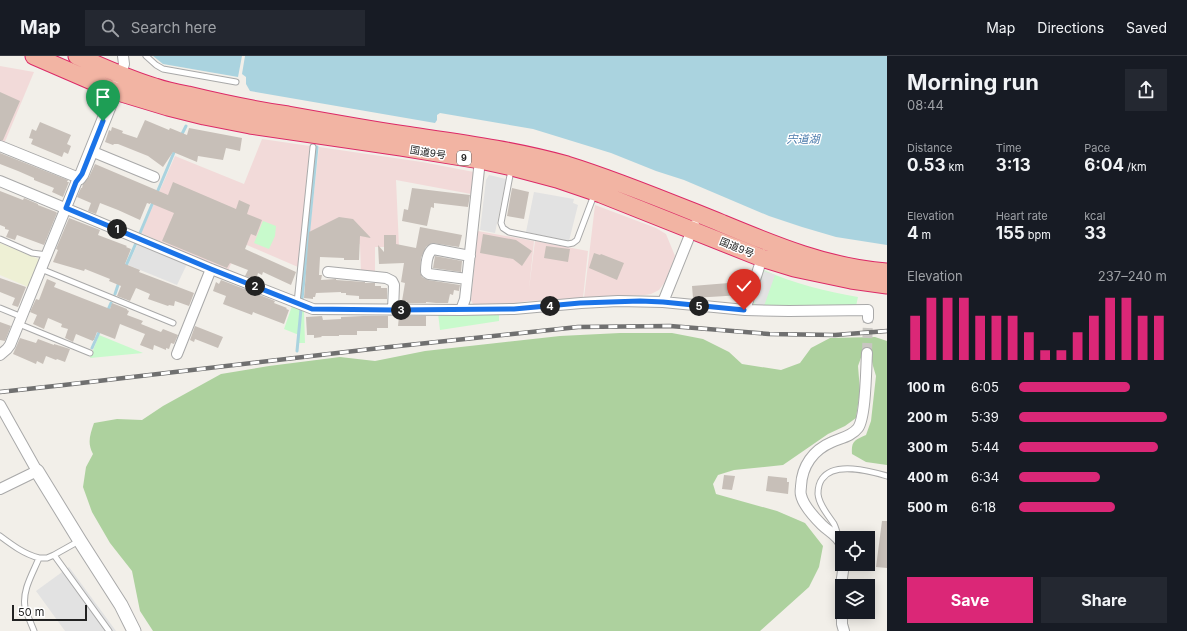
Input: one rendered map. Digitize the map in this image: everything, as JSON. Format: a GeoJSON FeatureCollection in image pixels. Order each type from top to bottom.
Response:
{"type":"FeatureCollection","features":[{"type":"Feature","properties":{"kind":"highway","name":"国道9号"},"geometry":{"type":"LineString","coordinates":[[34,56],[115,91],[168,107],[250,125],[401,147],[480,160],[512,167],[767,242],[831,263],[854,268],[887,272]]}},
{"type":"Feature","properties":{"kind":"highway","name":"国道9号"},"geometry":{"type":"LineString","coordinates":[[77,56],[156,88],[216,102],[261,111],[482,146],[523,154],[566,165],[604,177],[695,222],[762,258],[827,276],[887,285]]}},
{"type":"Feature","properties":{"kind":"street"},"geometry":{"type":"LineString","coordinates":[[0,355],[10,345],[21,321],[76,182],[82,174],[121,75],[124,64],[123,56]]}},
{"type":"Feature","properties":{"kind":"street"},"geometry":{"type":"LineString","coordinates":[[0,146],[79,178]]}},
{"type":"Feature","properties":{"kind":"street"},"geometry":{"type":"LineString","coordinates":[[91,151],[154,177]]}},
{"type":"Feature","properties":{"kind":"street"},"geometry":{"type":"LineString","coordinates":[[461,310],[465,298],[480,160]]}},
{"type":"Feature","properties":{"kind":"street"},"geometry":{"type":"LineString","coordinates":[[0,181],[211,269],[312,309],[514,309],[618,301],[663,302],[744,310],[868,310],[868,318]]}},
{"type":"Feature","properties":{"kind":"street"},"geometry":{"type":"LineString","coordinates":[[663,302],[695,222]]}},
{"type":"Feature","properties":{"kind":"street"},"geometry":{"type":"LineString","coordinates":[[467,279],[429,274],[426,272],[426,269],[430,251],[433,249],[470,256]]}},
{"type":"Feature","properties":{"kind":"street"},"geometry":{"type":"LineString","coordinates":[[744,310],[762,258]]}},
{"type":"Feature","properties":{"kind":"street"},"geometry":{"type":"LineString","coordinates":[[177,354],[211,269]]}},
{"type":"Feature","properties":{"kind":"street"},"geometry":{"type":"LineString","coordinates":[[328,272],[386,278],[392,281],[394,285],[393,310]]}},
{"type":"Feature","properties":{"kind":"street"},"geometry":{"type":"LineString","coordinates":[[835,537],[807,508],[801,496],[802,475],[808,461],[816,451],[830,442],[853,434],[860,426],[863,412],[867,353]]}},
{"type":"Feature","properties":{"kind":"street"},"geometry":{"type":"LineString","coordinates":[[0,405],[37,471],[121,605],[134,631]]}},
{"type":"Feature","properties":{"kind":"street"},"geometry":{"type":"LineString","coordinates":[[0,489],[37,471]]}},
{"type":"Feature","properties":{"kind":"street"},"geometry":{"type":"LineString","coordinates":[[842,619],[844,631]]}},
{"type":"Feature","properties":{"kind":"lane"},"geometry":{"type":"LineString","coordinates":[[146,56],[163,69],[236,82]]}},
{"type":"Feature","properties":{"kind":"lane"},"geometry":{"type":"LineString","coordinates":[[297,303],[313,148]]}},
{"type":"Feature","properties":{"kind":"lane"},"geometry":{"type":"LineString","coordinates":[[512,167],[501,223],[502,228],[509,232],[568,244],[573,243],[577,240],[595,192]]}},
{"type":"Feature","properties":{"kind":"lane"},"geometry":{"type":"LineString","coordinates":[[0,239],[32,253],[47,255]]}},
{"type":"Feature","properties":{"kind":"lane"},"geometry":{"type":"LineString","coordinates":[[41,269],[172,323]]}},
{"type":"Feature","properties":{"kind":"lane"},"geometry":{"type":"LineString","coordinates":[[0,308],[21,321],[90,353]]}},
{"type":"Feature","properties":{"kind":"lane"},"geometry":{"type":"LineString","coordinates":[[836,531],[822,506],[818,494],[819,483],[824,476],[831,472],[846,469],[861,470],[887,476]]}},
{"type":"Feature","properties":{"kind":"lane"},"geometry":{"type":"LineString","coordinates":[[0,536],[21,551],[38,558],[46,558],[54,555],[80,541]]}},
{"type":"Feature","properties":{"kind":"lane"},"geometry":{"type":"LineString","coordinates":[[54,555],[109,631]]}},
{"type":"Feature","properties":{"kind":"lane"},"geometry":{"type":"LineString","coordinates":[[34,631],[25,606],[25,600],[28,582],[38,558]]}},
{"type":"Feature","properties":{"kind":"shaded area"},"geometry":{"type":"Polygon","coordinates":[[[0,66],[34,72],[4,144],[0,143],[0,66]]]}},
{"type":"Feature","properties":{"kind":"shaded area"},"geometry":{"type":"Polygon","coordinates":[[[262,139],[310,146],[298,267],[240,242],[228,271],[141,233],[175,156],[244,184],[262,139]]]}},
{"type":"Feature","properties":{"kind":"shaded area"},"geometry":{"type":"Polygon","coordinates":[[[319,147],[422,162],[474,172],[471,194],[396,180],[399,247],[375,247],[375,272],[361,272],[360,244],[309,238],[319,147]]]}},
{"type":"Feature","properties":{"kind":"shaded area"},"geometry":{"type":"Polygon","coordinates":[[[489,175],[506,179],[495,233],[480,230],[486,180],[489,175]]]}},
{"type":"Feature","properties":{"kind":"shaded area"},"geometry":{"type":"Polygon","coordinates":[[[534,192],[574,199],[573,203],[578,205],[569,241],[526,232],[534,192]]]}},
{"type":"Feature","properties":{"kind":"shaded area"},"geometry":{"type":"Polygon","coordinates":[[[595,205],[656,228],[666,234],[675,256],[665,282],[659,290],[645,295],[584,298],[595,205]]]}},
{"type":"Feature","properties":{"kind":"shaded area"},"geometry":{"type":"Polygon","coordinates":[[[478,231],[534,241],[529,289],[535,241],[588,251],[583,298],[528,301],[504,305],[473,304],[471,300],[478,231]]]}},
{"type":"Feature","properties":{"kind":"shaded area"},"geometry":{"type":"Polygon","coordinates":[[[138,243],[187,264],[177,285],[128,265],[138,243]]]}},
{"type":"Feature","properties":{"kind":"shaded area"},"geometry":{"type":"Polygon","coordinates":[[[764,271],[775,275],[764,306],[756,306],[754,301],[764,271]]]}},
{"type":"Feature","properties":{"kind":"shaded area"},"geometry":{"type":"Polygon","coordinates":[[[69,567],[116,631],[65,631],[36,591],[69,567]]]}},
{"type":"Feature","properties":{"kind":"green space"},"geometry":{"type":"Polygon","coordinates":[[[263,221],[276,226],[275,236],[269,249],[254,243],[263,221]]]}},
{"type":"Feature","properties":{"kind":"green space"},"geometry":{"type":"Polygon","coordinates":[[[0,243],[39,259],[28,287],[0,275],[0,243]]]}},
{"type":"Feature","properties":{"kind":"green space"},"geometry":{"type":"Polygon","coordinates":[[[764,270],[810,286],[858,297],[856,306],[756,307],[753,302],[764,270]]]}},
{"type":"Feature","properties":{"kind":"green space"},"geometry":{"type":"Polygon","coordinates":[[[292,306],[304,311],[305,343],[298,343],[299,335],[284,329],[292,306]]]}},
{"type":"Feature","properties":{"kind":"green space"},"geometry":{"type":"Polygon","coordinates":[[[438,313],[499,314],[499,321],[440,330],[438,313]]]}},
{"type":"Feature","properties":{"kind":"green space"},"geometry":{"type":"Polygon","coordinates":[[[620,333],[672,333],[703,339],[729,352],[742,364],[781,370],[800,363],[811,348],[830,338],[875,337],[887,341],[887,465],[866,462],[852,454],[852,446],[854,442],[866,435],[871,421],[876,376],[871,356],[863,352],[858,366],[860,391],[856,418],[845,426],[828,434],[783,465],[734,470],[718,475],[713,484],[716,494],[777,511],[805,523],[823,546],[819,567],[809,587],[760,631],[153,631],[140,611],[132,571],[110,543],[92,512],[83,487],[86,467],[93,454],[90,446],[90,435],[94,423],[117,419],[142,420],[163,406],[221,374],[340,357],[375,361],[425,351],[560,336],[620,333]]]}},
{"type":"Feature","properties":{"kind":"green space"},"geometry":{"type":"Polygon","coordinates":[[[99,335],[143,353],[90,358],[99,335]]]}},
{"type":"Feature","properties":{"kind":"water"},"geometry":{"type":"Polygon","coordinates":[[[153,56],[242,56],[238,77],[163,64],[153,56]]]}},
{"type":"Feature","properties":{"kind":"water","name":"宍道湖"},"geometry":{"type":"Polygon","coordinates":[[[245,56],[887,56],[887,245],[836,237],[802,227],[769,216],[684,180],[656,171],[611,153],[533,129],[440,113],[437,115],[437,120],[435,123],[250,91],[246,84],[246,77],[242,74],[245,56]]]}},
{"type":"Feature","properties":{"kind":"building"},"geometry":{"type":"Polygon","coordinates":[[[0,92],[20,101],[3,140],[0,140],[0,92]]]}},
{"type":"Feature","properties":{"kind":"building"},"geometry":{"type":"Polygon","coordinates":[[[145,120],[169,130],[170,128],[187,135],[189,128],[242,138],[240,151],[226,148],[223,160],[198,156],[197,162],[173,152],[163,167],[148,156],[118,144],[113,145],[105,142],[109,130],[111,131],[112,127],[123,131],[122,133],[137,138],[145,120]]]}},
{"type":"Feature","properties":{"kind":"building"},"geometry":{"type":"Polygon","coordinates":[[[40,122],[71,135],[67,144],[71,146],[68,154],[64,152],[62,157],[31,144],[33,139],[29,138],[32,129],[36,131],[40,122]]]}},
{"type":"Feature","properties":{"kind":"building"},"geometry":{"type":"Polygon","coordinates":[[[0,153],[68,180],[67,182],[69,182],[63,197],[52,192],[54,188],[0,164],[0,153]]]}},
{"type":"Feature","properties":{"kind":"building"},"geometry":{"type":"Polygon","coordinates":[[[95,164],[168,195],[173,182],[236,209],[239,200],[250,205],[247,214],[262,220],[256,236],[251,234],[245,249],[296,272],[291,285],[263,272],[262,275],[258,273],[256,280],[245,276],[248,270],[230,263],[227,268],[162,241],[174,213],[150,203],[147,203],[140,220],[100,203],[96,214],[88,211],[91,203],[77,197],[95,164]]]}},
{"type":"Feature","properties":{"kind":"building"},"geometry":{"type":"Polygon","coordinates":[[[412,188],[470,195],[468,207],[434,203],[434,208],[431,207],[427,226],[402,221],[404,209],[408,210],[412,188]]]}},
{"type":"Feature","properties":{"kind":"building"},"geometry":{"type":"Polygon","coordinates":[[[512,188],[529,192],[524,219],[507,216],[512,188]]]}},
{"type":"Feature","properties":{"kind":"building"},"geometry":{"type":"Polygon","coordinates":[[[0,191],[23,200],[24,198],[57,213],[44,245],[17,235],[15,240],[6,237],[9,230],[0,225],[0,191]]]}},
{"type":"Feature","properties":{"kind":"building"},"geometry":{"type":"Polygon","coordinates":[[[339,217],[353,219],[371,238],[360,236],[359,260],[320,257],[319,275],[322,275],[321,280],[336,279],[375,283],[375,286],[387,288],[387,299],[359,299],[359,296],[346,295],[346,293],[341,292],[316,293],[313,299],[304,298],[309,232],[339,217]]]}},
{"type":"Feature","properties":{"kind":"building"},"geometry":{"type":"Polygon","coordinates":[[[69,218],[100,230],[98,235],[131,249],[125,264],[140,270],[139,272],[194,293],[189,306],[175,301],[174,306],[168,306],[148,299],[150,294],[136,288],[130,301],[117,296],[121,286],[109,281],[110,279],[85,269],[84,271],[53,262],[58,250],[56,249],[69,218]]]}},
{"type":"Feature","properties":{"kind":"building"},"geometry":{"type":"Polygon","coordinates":[[[420,227],[462,235],[459,247],[432,243],[426,247],[421,258],[420,272],[422,277],[428,280],[460,285],[459,291],[454,290],[453,295],[450,294],[448,303],[406,303],[407,301],[402,301],[405,283],[401,282],[404,263],[379,264],[378,245],[384,252],[384,235],[396,235],[396,244],[416,248],[420,227]]]}},
{"type":"Feature","properties":{"kind":"building"},"geometry":{"type":"Polygon","coordinates":[[[483,234],[516,240],[532,251],[522,266],[513,259],[480,253],[483,234]]]}},
{"type":"Feature","properties":{"kind":"building"},"geometry":{"type":"Polygon","coordinates":[[[546,246],[570,249],[568,262],[544,258],[546,246]]]}},
{"type":"Feature","properties":{"kind":"building"},"geometry":{"type":"Polygon","coordinates":[[[594,253],[601,254],[624,263],[617,280],[589,268],[594,253]]]}},
{"type":"Feature","properties":{"kind":"building"},"geometry":{"type":"Polygon","coordinates":[[[435,256],[462,261],[461,272],[433,268],[435,256]]]}},
{"type":"Feature","properties":{"kind":"building"},"geometry":{"type":"Polygon","coordinates":[[[0,278],[26,287],[18,307],[12,305],[15,298],[0,292],[0,278]]]}},
{"type":"Feature","properties":{"kind":"building"},"geometry":{"type":"Polygon","coordinates":[[[47,279],[56,283],[54,287],[110,309],[112,303],[127,309],[129,311],[127,315],[143,321],[141,324],[161,332],[163,329],[178,335],[174,344],[171,343],[169,349],[166,348],[166,350],[154,345],[153,350],[140,345],[145,334],[120,324],[115,339],[97,332],[93,341],[76,334],[73,342],[65,338],[68,329],[61,327],[62,324],[48,318],[44,329],[33,324],[37,315],[30,312],[36,299],[39,300],[47,279]]]}},
{"type":"Feature","properties":{"kind":"building"},"geometry":{"type":"Polygon","coordinates":[[[221,280],[275,301],[274,303],[287,308],[286,309],[289,310],[284,324],[253,312],[252,315],[223,304],[226,296],[213,291],[216,282],[219,284],[221,280]]]}},
{"type":"Feature","properties":{"kind":"building"},"geometry":{"type":"Polygon","coordinates":[[[741,282],[742,295],[693,298],[692,286],[741,282]]]}},
{"type":"Feature","properties":{"kind":"building"},"geometry":{"type":"Polygon","coordinates":[[[322,316],[323,320],[341,319],[341,317],[388,316],[388,328],[377,328],[377,331],[357,331],[357,335],[321,336],[322,337],[314,338],[314,335],[307,335],[306,317],[322,316]]]}},
{"type":"Feature","properties":{"kind":"building"},"geometry":{"type":"Polygon","coordinates":[[[399,316],[426,316],[426,326],[398,326],[399,316]]]}},
{"type":"Feature","properties":{"kind":"building"},"geometry":{"type":"Polygon","coordinates":[[[0,322],[11,326],[5,341],[0,340],[0,322]]]}},
{"type":"Feature","properties":{"kind":"building"},"geometry":{"type":"Polygon","coordinates":[[[195,326],[223,337],[218,348],[195,339],[194,342],[190,340],[195,326]]]}},
{"type":"Feature","properties":{"kind":"building"},"geometry":{"type":"Polygon","coordinates":[[[20,338],[36,343],[38,339],[70,349],[65,362],[46,356],[43,364],[37,361],[36,364],[13,354],[20,338]]]}},
{"type":"Feature","properties":{"kind":"building"},"geometry":{"type":"Polygon","coordinates":[[[724,475],[735,476],[732,490],[722,489],[724,475]]]}},
{"type":"Feature","properties":{"kind":"building"},"geometry":{"type":"Polygon","coordinates":[[[768,476],[787,478],[787,482],[789,482],[788,494],[766,491],[768,476]]]}},
{"type":"Feature","properties":{"kind":"building"},"geometry":{"type":"Polygon","coordinates":[[[882,521],[887,521],[887,568],[876,567],[882,521]]]}},
{"type":"Feature","properties":{"kind":"waterway"},"geometry":{"type":"LineString","coordinates":[[181,136],[186,126]]}},
{"type":"Feature","properties":{"kind":"waterway"},"geometry":{"type":"LineString","coordinates":[[302,299],[317,147]]}},
{"type":"Feature","properties":{"kind":"waterway"},"geometry":{"type":"LineString","coordinates":[[156,195],[175,150]]}},
{"type":"Feature","properties":{"kind":"waterway"},"geometry":{"type":"LineString","coordinates":[[140,233],[153,202]]}},
{"type":"Feature","properties":{"kind":"waterway"},"geometry":{"type":"LineString","coordinates":[[125,268],[136,243]]}},
{"type":"Feature","properties":{"kind":"waterway"},"geometry":{"type":"LineString","coordinates":[[115,294],[119,282]]}},
{"type":"Feature","properties":{"kind":"waterway"},"geometry":{"type":"LineString","coordinates":[[107,312],[111,303]]}},
{"type":"Feature","properties":{"kind":"waterway"},"geometry":{"type":"LineString","coordinates":[[297,351],[301,309]]}},
{"type":"Feature","properties":{"kind":"waterway"},"geometry":{"type":"LineString","coordinates":[[92,348],[100,330]]}},
{"type":"Feature","properties":{"kind":"tunnel"},"geometry":{"type":"LineString","coordinates":[[867,353],[868,318]]}},
{"type":"Feature","properties":{"kind":"railway"},"geometry":{"type":"LineString","coordinates":[[0,392],[380,348],[578,327],[670,326],[769,334],[835,335],[887,331]]}},
{"type":"Feature","properties":{"kind":"route"},"geometry":{"type":"LineString","coordinates":[[103,121],[82,174],[76,182],[66,208],[211,269],[312,309],[514,309],[580,303],[640,301],[744,310]]}}]}
